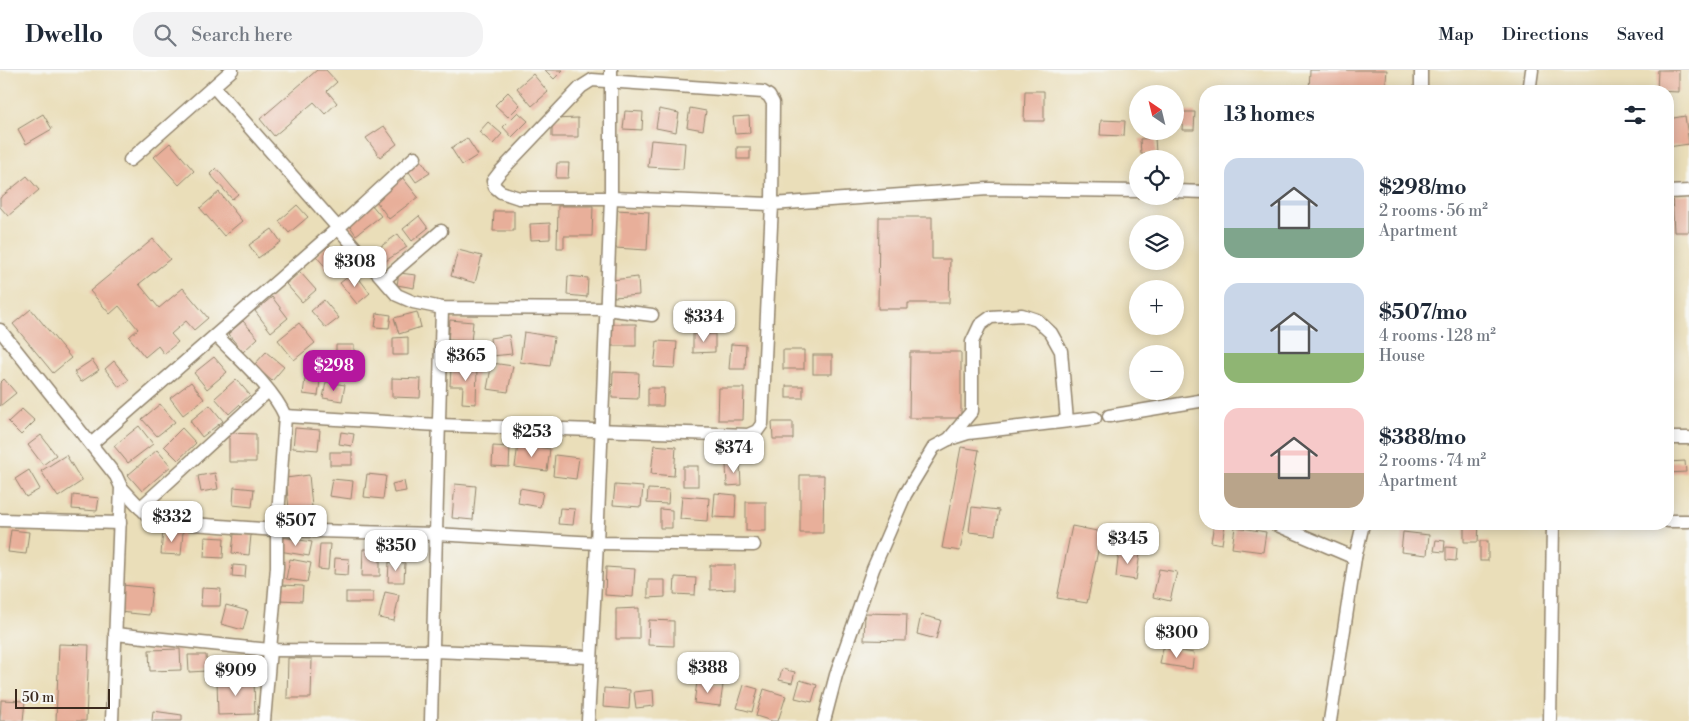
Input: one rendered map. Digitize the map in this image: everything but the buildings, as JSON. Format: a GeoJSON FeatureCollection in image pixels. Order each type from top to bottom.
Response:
{"type":"FeatureCollection","features":[{"type":"Feature","properties":{"kind":"street"},"geometry":{"type":"LineString","coordinates":[[130,160],[214,88],[232,70]]}},
{"type":"Feature","properties":{"kind":"street"},"geometry":{"type":"LineString","coordinates":[[1421,85],[1422,70]]}},
{"type":"Feature","properties":{"kind":"street"},"geometry":{"type":"LineString","coordinates":[[1530,85],[1532,70]]}},
{"type":"Feature","properties":{"kind":"street"},"geometry":{"type":"LineString","coordinates":[[588,721],[597,543],[610,198],[610,76]]}},
{"type":"Feature","properties":{"kind":"street"},"geometry":{"type":"LineString","coordinates":[[284,416],[438,425],[601,431],[748,435],[757,432],[762,424],[772,204],[773,103],[769,96],[763,92],[610,76],[592,80],[582,87],[493,181],[495,187],[501,192],[519,198],[610,198],[772,204],[988,189],[1129,191]]}},
{"type":"Feature","properties":{"kind":"street"},"geometry":{"type":"LineString","coordinates":[[214,88],[397,295],[413,302],[442,308],[606,309],[652,315]]}},
{"type":"Feature","properties":{"kind":"street"},"geometry":{"type":"LineString","coordinates":[[91,444],[338,228],[415,157]]}},
{"type":"Feature","properties":{"kind":"street"},"geometry":{"type":"LineString","coordinates":[[1184,191],[1199,192]]}},
{"type":"Feature","properties":{"kind":"street"},"geometry":{"type":"LineString","coordinates":[[1674,192],[1689,191]]}},
{"type":"Feature","properties":{"kind":"street"},"geometry":{"type":"LineString","coordinates":[[384,280],[441,232]]}},
{"type":"Feature","properties":{"kind":"street"},"geometry":{"type":"LineString","coordinates":[[431,721],[442,308]]}},
{"type":"Feature","properties":{"kind":"street"},"geometry":{"type":"LineString","coordinates":[[949,439],[972,410],[972,342],[980,325],[991,317],[1022,315],[1037,320],[1051,333],[1061,350],[1067,421]]}},
{"type":"Feature","properties":{"kind":"street"},"geometry":{"type":"LineString","coordinates":[[0,330],[116,476],[121,488],[150,518],[164,522],[277,530],[435,534],[597,543],[754,545]]}},
{"type":"Feature","properties":{"kind":"street"},"geometry":{"type":"LineString","coordinates":[[216,335],[280,404],[284,416],[277,530],[277,567],[264,721]]}},
{"type":"Feature","properties":{"kind":"street"},"geometry":{"type":"LineString","coordinates":[[140,508],[268,391]]}},
{"type":"Feature","properties":{"kind":"street"},"geometry":{"type":"LineString","coordinates":[[1109,416],[1199,401]]}},
{"type":"Feature","properties":{"kind":"street"},"geometry":{"type":"LineString","coordinates":[[824,721],[836,675],[873,569],[905,495],[934,447],[949,439],[968,433],[1095,418]]}},
{"type":"Feature","properties":{"kind":"street"},"geometry":{"type":"LineString","coordinates":[[1674,438],[1689,438]]}},
{"type":"Feature","properties":{"kind":"street"},"geometry":{"type":"LineString","coordinates":[[112,721],[121,488]]}},
{"type":"Feature","properties":{"kind":"street"},"geometry":{"type":"LineString","coordinates":[[0,520],[120,523]]}},
{"type":"Feature","properties":{"kind":"street"},"geometry":{"type":"LineString","coordinates":[[1674,521],[1689,521]]}},
{"type":"Feature","properties":{"kind":"street"},"geometry":{"type":"LineString","coordinates":[[1289,530],[1355,558]]}},
{"type":"Feature","properties":{"kind":"street"},"geometry":{"type":"LineString","coordinates":[[1330,721],[1355,558],[1362,530]]}},
{"type":"Feature","properties":{"kind":"street"},"geometry":{"type":"LineString","coordinates":[[1550,721],[1553,530]]}},
{"type":"Feature","properties":{"kind":"street"},"geometry":{"type":"LineString","coordinates":[[115,634],[270,650],[433,652],[591,657]]}}]}
